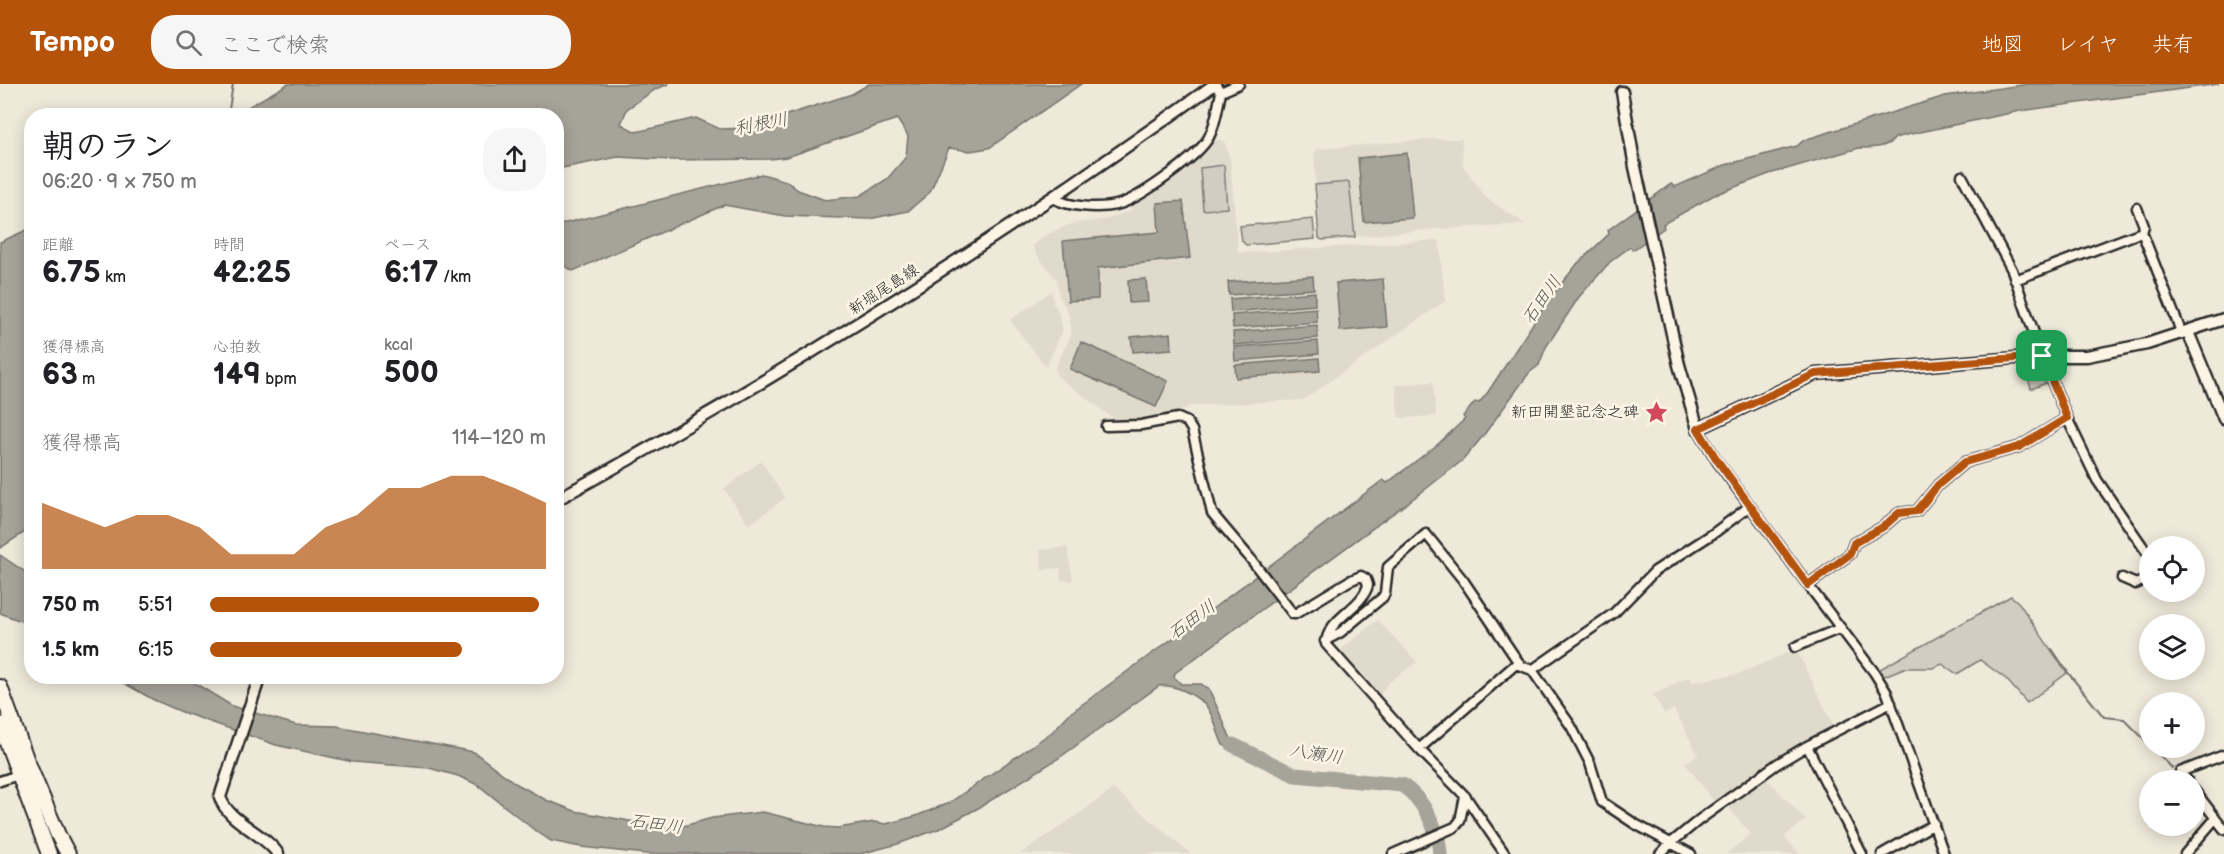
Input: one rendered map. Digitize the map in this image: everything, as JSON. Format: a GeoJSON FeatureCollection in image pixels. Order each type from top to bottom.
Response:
{"type":"FeatureCollection","features":[{"type":"Feature","properties":{"kind":"highway"},"geometry":{"type":"LineString","coordinates":[[0,687],[20,767],[49,854]]}},
{"type":"Feature","properties":{"kind":"highway"},"geometry":{"type":"LineString","coordinates":[[0,724],[20,767],[68,854]]}},
{"type":"Feature","properties":{"kind":"main road","name":"新堀尾島線"},"geometry":{"type":"LineString","coordinates":[[564,495],[730,402],[897,301],[1217,87]]}},
{"type":"Feature","properties":{"kind":"main road"},"geometry":{"type":"LineString","coordinates":[[1622,88],[1638,180],[1681,374],[1698,429],[1815,374],[2042,356],[2086,356],[2147,344],[2224,319]]}},
{"type":"Feature","properties":{"kind":"main road"},"geometry":{"type":"LineString","coordinates":[[2185,333],[2224,419]]}},
{"type":"Feature","properties":{"kind":"main road"},"geometry":{"type":"LineString","coordinates":[[257,684],[220,797],[224,807],[272,845],[278,854]]}},
{"type":"Feature","properties":{"kind":"street"},"geometry":{"type":"LineString","coordinates":[[1053,198],[1067,204],[1115,206],[1153,185],[1198,152],[1210,137],[1217,87],[1239,84]]}},
{"type":"Feature","properties":{"kind":"street"},"geometry":{"type":"LineString","coordinates":[[1962,176],[2015,280],[2067,418],[2097,480],[2139,541]]}},
{"type":"Feature","properties":{"kind":"street"},"geometry":{"type":"LineString","coordinates":[[2138,207],[2144,226],[2142,232],[2185,333]]}},
{"type":"Feature","properties":{"kind":"street"},"geometry":{"type":"LineString","coordinates":[[2015,280],[2142,232]]}},
{"type":"Feature","properties":{"kind":"street"},"geometry":{"type":"LineString","coordinates":[[1106,426],[1141,425],[1178,418],[1187,422],[1192,430],[1212,513],[1255,564],[1290,612],[1295,614],[1349,581],[1361,576],[1366,579],[1368,585],[1364,595],[1334,626],[1325,641]]}},
{"type":"Feature","properties":{"kind":"street"},"geometry":{"type":"LineString","coordinates":[[1808,585],[1850,554],[1854,543],[1883,527],[1899,513],[1917,511],[1938,485],[1965,462],[2019,447],[2067,418]]}},
{"type":"Feature","properties":{"kind":"street"},"geometry":{"type":"LineString","coordinates":[[1698,429],[1750,506],[1874,672],[1891,702],[1944,854]]}},
{"type":"Feature","properties":{"kind":"street"},"geometry":{"type":"LineString","coordinates":[[1532,670],[1614,613],[1655,572],[1750,506]]}},
{"type":"Feature","properties":{"kind":"street"},"geometry":{"type":"LineString","coordinates":[[1325,641],[1379,603],[1386,593],[1388,567],[1426,534],[1463,580],[1521,666]]}},
{"type":"Feature","properties":{"kind":"street"},"geometry":{"type":"LineString","coordinates":[[2122,578],[2136,584],[2139,582]]}},
{"type":"Feature","properties":{"kind":"street"},"geometry":{"type":"LineString","coordinates":[[1795,647],[1841,628]]}},
{"type":"Feature","properties":{"kind":"street"},"geometry":{"type":"LineString","coordinates":[[1325,641],[1328,649],[1465,796],[1505,854]]}},
{"type":"Feature","properties":{"kind":"street"},"geometry":{"type":"LineString","coordinates":[[1419,749],[1516,664],[1532,670],[1570,726],[1590,764],[1602,802],[1635,824],[1692,854]]}},
{"type":"Feature","properties":{"kind":"street"},"geometry":{"type":"LineString","coordinates":[[1660,854],[1744,787],[1807,746],[1891,702]]}},
{"type":"Feature","properties":{"kind":"street"},"geometry":{"type":"LineString","coordinates":[[1807,746],[1862,854]]}},
{"type":"Feature","properties":{"kind":"street"},"geometry":{"type":"LineString","coordinates":[[2185,770],[2224,754]]}},
{"type":"Feature","properties":{"kind":"street"},"geometry":{"type":"LineString","coordinates":[[0,781],[20,767]]}},
{"type":"Feature","properties":{"kind":"street"},"geometry":{"type":"LineString","coordinates":[[1393,854],[1455,827],[1460,821],[1465,796]]}},
{"type":"Feature","properties":{"kind":"street"},"geometry":{"type":"LineString","coordinates":[[2205,805],[2224,829]]}},
{"type":"Feature","properties":{"kind":"street"},"geometry":{"type":"LineString","coordinates":[[2185,854],[2215,819]]}},
{"type":"Feature","properties":{"kind":"street"},"geometry":{"type":"LineString","coordinates":[[1882,854],[1934,824]]}},
{"type":"Feature","properties":{"kind":"shaded area"},"geometry":{"type":"Polygon","coordinates":[[[1434,139],[1462,139],[1463,165],[1486,198],[1525,224],[1437,229],[1322,240],[1319,238],[1314,155],[1317,149],[1434,139]]]}},
{"type":"Feature","properties":{"kind":"shaded area"},"geometry":{"type":"Polygon","coordinates":[[[1214,140],[1225,143],[1230,159],[1238,253],[1439,240],[1445,301],[1303,400],[1190,406],[1181,411],[1127,422],[1114,419],[1057,376],[1055,368],[1072,333],[1068,312],[1059,296],[1057,280],[1032,246],[1041,238],[1060,228],[1075,223],[1108,219],[1129,211],[1214,140]]]}},
{"type":"Feature","properties":{"kind":"shaded area"},"geometry":{"type":"Polygon","coordinates":[[[1224,165],[1227,208],[1203,210],[1200,168],[1224,165]]]}},
{"type":"Feature","properties":{"kind":"shaded area"},"geometry":{"type":"Polygon","coordinates":[[[1349,182],[1355,237],[1322,240],[1319,238],[1315,185],[1349,182]]]}},
{"type":"Feature","properties":{"kind":"shaded area"},"geometry":{"type":"Polygon","coordinates":[[[1313,219],[1315,239],[1246,245],[1242,241],[1240,226],[1313,219]]]}},
{"type":"Feature","properties":{"kind":"shaded area"},"geometry":{"type":"Polygon","coordinates":[[[1052,291],[1053,303],[1058,311],[1063,330],[1046,367],[1010,320],[1052,291]]]}},
{"type":"Feature","properties":{"kind":"shaded area"},"geometry":{"type":"Polygon","coordinates":[[[2041,361],[2049,382],[2031,389],[2024,362],[2041,361]]]}},
{"type":"Feature","properties":{"kind":"shaded area"},"geometry":{"type":"Polygon","coordinates":[[[1433,382],[1436,416],[1401,418],[1398,415],[1396,385],[1433,382]]]}},
{"type":"Feature","properties":{"kind":"shaded area"},"geometry":{"type":"Polygon","coordinates":[[[761,461],[785,498],[749,525],[724,489],[761,461]]]}},
{"type":"Feature","properties":{"kind":"shaded area"},"geometry":{"type":"Polygon","coordinates":[[[1067,547],[1073,580],[1061,581],[1060,568],[1042,570],[1040,550],[1067,547]]]}},
{"type":"Feature","properties":{"kind":"shaded area"},"geometry":{"type":"Polygon","coordinates":[[[2011,596],[2019,603],[2067,673],[2027,703],[2006,679],[1980,660],[1957,674],[1942,664],[1933,668],[1904,668],[1884,676],[1880,669],[2011,596]]]}},
{"type":"Feature","properties":{"kind":"shaded area"},"geometry":{"type":"Polygon","coordinates":[[[1378,620],[1417,662],[1388,683],[1379,697],[1338,652],[1378,620]]]}},
{"type":"Feature","properties":{"kind":"shaded area"},"geometry":{"type":"Polygon","coordinates":[[[1796,649],[1834,727],[1793,750],[1716,804],[1685,763],[1698,755],[1674,709],[1665,714],[1653,695],[1686,678],[1690,677],[1692,682],[1738,674],[1796,649]]]}},
{"type":"Feature","properties":{"kind":"shaded area"},"geometry":{"type":"Polygon","coordinates":[[[1765,777],[1806,820],[1784,837],[1800,854],[1726,854],[1751,834],[1726,805],[1765,777]]]}},
{"type":"Feature","properties":{"kind":"shaded area"},"geometry":{"type":"Polygon","coordinates":[[[1113,789],[1191,854],[1020,854],[1063,825],[1113,789]]]}},
{"type":"Feature","properties":{"kind":"water","name":"利根川"},"geometry":{"type":"Polygon","coordinates":[[[288,84],[669,84],[656,89],[627,109],[621,124],[636,132],[696,118],[720,129],[746,128],[852,94],[869,84],[1081,84],[989,148],[970,151],[949,148],[930,192],[908,211],[869,219],[785,216],[724,205],[573,271],[564,265],[564,223],[762,174],[786,181],[798,190],[825,200],[860,196],[887,179],[906,157],[908,136],[897,119],[787,157],[672,160],[618,157],[564,168],[564,108],[246,108],[288,84]]]}},
{"type":"Feature","properties":{"kind":"water"},"geometry":{"type":"Polygon","coordinates":[[[2029,84],[2219,84],[2020,111],[1895,138],[1884,146],[1859,148],[1769,174],[1714,195],[1663,224],[1664,228],[1633,250],[1630,247],[1610,262],[1579,297],[1546,347],[1539,365],[1529,373],[1463,460],[1175,673],[1174,677],[1181,684],[1201,684],[1209,689],[1231,739],[1243,746],[1255,760],[1223,745],[1211,714],[1201,702],[1178,688],[1159,686],[1059,758],[980,807],[941,828],[898,844],[860,854],[646,854],[581,847],[551,841],[478,785],[458,776],[429,768],[353,762],[276,745],[182,712],[125,684],[196,684],[232,706],[296,725],[337,726],[474,752],[515,783],[546,800],[575,811],[673,829],[712,818],[763,812],[824,827],[838,828],[874,822],[886,824],[916,816],[949,803],[1052,732],[1069,714],[1383,480],[1387,483],[1437,445],[1465,419],[1463,416],[1475,402],[1479,403],[1488,392],[1549,299],[1578,263],[1609,234],[1608,230],[1671,184],[1675,187],[1725,165],[1797,146],[1804,140],[1945,96],[2029,84]]]}},
{"type":"Feature","properties":{"kind":"water"},"geometry":{"type":"Polygon","coordinates":[[[1407,153],[1413,218],[1364,222],[1358,158],[1407,153]]]}},
{"type":"Feature","properties":{"kind":"water"},"geometry":{"type":"Polygon","coordinates":[[[1183,201],[1190,258],[1098,268],[1098,299],[1068,301],[1063,241],[1159,232],[1157,203],[1183,201]]]}},
{"type":"Feature","properties":{"kind":"water"},"geometry":{"type":"Polygon","coordinates":[[[24,231],[24,533],[0,548],[0,242],[24,231]]]}},
{"type":"Feature","properties":{"kind":"water"},"geometry":{"type":"Polygon","coordinates":[[[1313,276],[1314,289],[1229,295],[1228,282],[1313,276]]]}},
{"type":"Feature","properties":{"kind":"water"},"geometry":{"type":"Polygon","coordinates":[[[1146,279],[1148,302],[1129,303],[1128,280],[1146,279]]]}},
{"type":"Feature","properties":{"kind":"water"},"geometry":{"type":"Polygon","coordinates":[[[1383,279],[1387,327],[1340,331],[1336,283],[1383,279]]]}},
{"type":"Feature","properties":{"kind":"water"},"geometry":{"type":"Polygon","coordinates":[[[1315,292],[1315,305],[1231,312],[1230,299],[1315,292]]]}},
{"type":"Feature","properties":{"kind":"water"},"geometry":{"type":"Polygon","coordinates":[[[1316,308],[1317,322],[1233,328],[1232,315],[1316,308]]]}},
{"type":"Feature","properties":{"kind":"water"},"geometry":{"type":"Polygon","coordinates":[[[1317,325],[1318,338],[1234,345],[1233,332],[1317,325]]]}},
{"type":"Feature","properties":{"kind":"water"},"geometry":{"type":"Polygon","coordinates":[[[1171,333],[1172,349],[1133,352],[1131,337],[1171,333]]]}},
{"type":"Feature","properties":{"kind":"water"},"geometry":{"type":"Polygon","coordinates":[[[1318,341],[1319,354],[1235,361],[1234,347],[1318,341]]]}},
{"type":"Feature","properties":{"kind":"water"},"geometry":{"type":"Polygon","coordinates":[[[1081,342],[1168,381],[1156,407],[1070,369],[1081,342]]]}},
{"type":"Feature","properties":{"kind":"water"},"geometry":{"type":"Polygon","coordinates":[[[1319,358],[1320,371],[1236,378],[1235,365],[1319,358]]]}},
{"type":"Feature","properties":{"kind":"water"},"geometry":{"type":"Polygon","coordinates":[[[0,555],[24,571],[24,622],[0,613],[0,555]]]}},
{"type":"Feature","properties":{"kind":"waterway"},"geometry":{"type":"LineString","coordinates":[[229,108],[233,84]]}},
{"type":"Feature","properties":{"kind":"waterway"},"geometry":{"type":"LineString","coordinates":[[2052,649],[2104,717],[2124,719],[2139,734]]}},
{"type":"Feature","properties":{"kind":"waterway","name":"八瀬川"},"geometry":{"type":"LineString","coordinates":[[1233,745],[1295,775],[1402,785],[1417,798],[1428,815],[1437,835],[1440,854]]}},
{"type":"Feature","properties":{"kind":"waterway"},"geometry":{"type":"LineString","coordinates":[[2162,758],[2172,768]]}},
{"type":"Feature","properties":{"kind":"place","name":"新田開墾記念之碑"},"geometry":{"type":"Point","coordinates":[1657,412]}},
{"type":"Feature","properties":{"kind":"route"},"geometry":{"type":"LineString","coordinates":[[2042,356],[2067,418],[2019,447],[1965,462],[1938,485],[1917,511],[1899,513],[1883,527],[1854,543],[1850,554],[1808,585],[1702,439],[1698,429],[1815,374],[2042,356]]}},
{"type":"Feature","properties":{"kind":"water label","name":"石田川"},"geometry":{"type":"Point","coordinates":[1542,300]}},
{"type":"Feature","properties":{"kind":"water label","name":"石田川"},"geometry":{"type":"Point","coordinates":[1192,620]}},
{"type":"Feature","properties":{"kind":"water label","name":"石田川"},"geometry":{"type":"Point","coordinates":[656,824]}}]}
